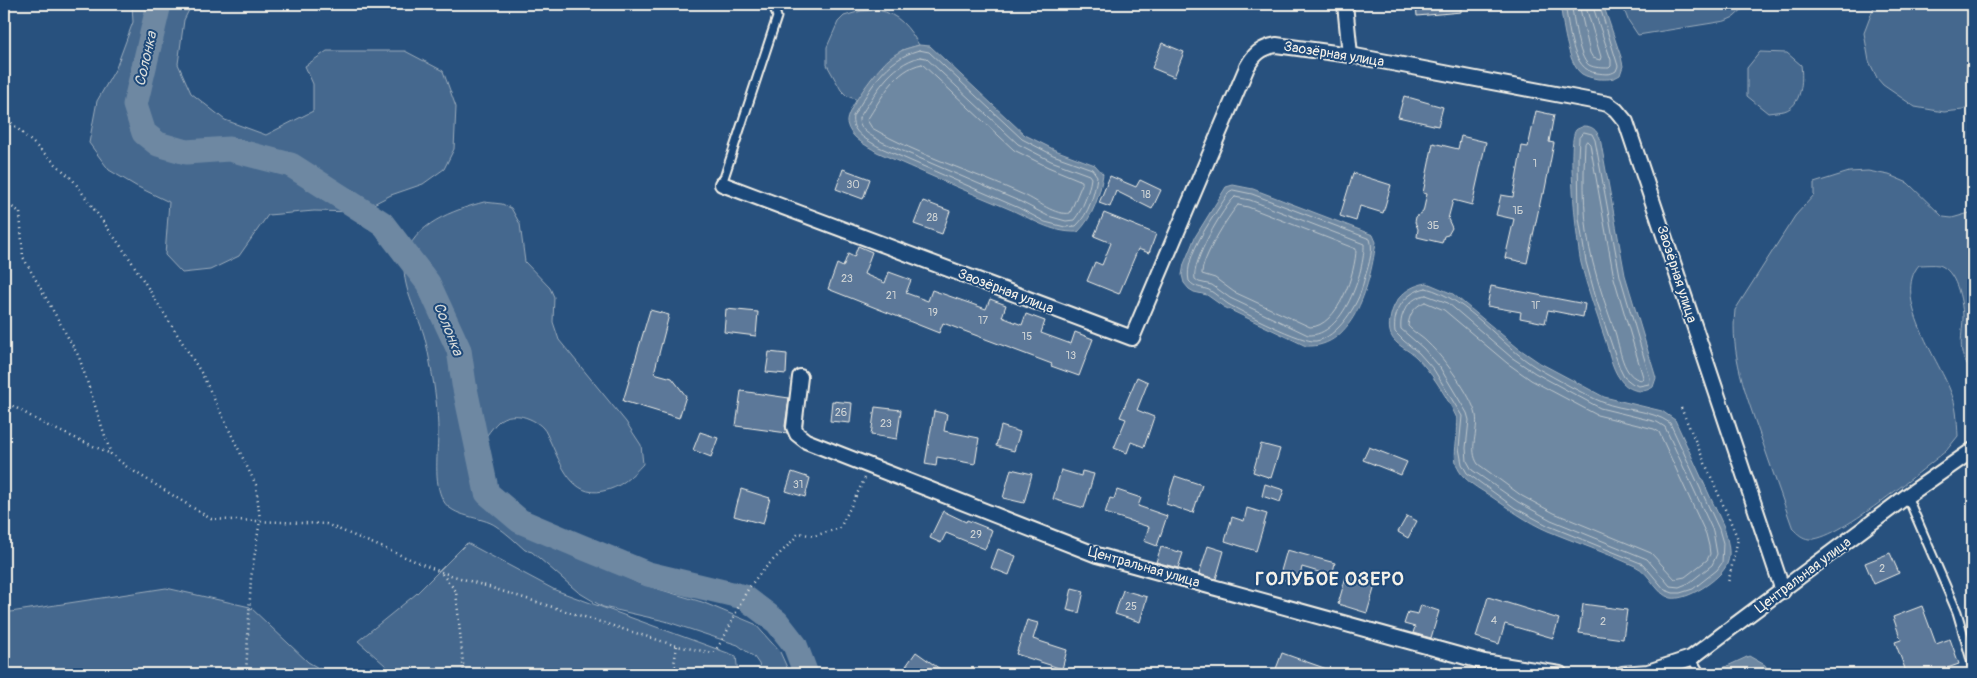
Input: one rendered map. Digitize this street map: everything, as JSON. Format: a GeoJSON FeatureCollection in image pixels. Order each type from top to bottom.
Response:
{"type":"FeatureCollection","features":[{"type":"Feature","properties":{"kind":"street"},"geometry":{"type":"LineString","coordinates":[[1345,4],[1350,55]]}},
{"type":"Feature","properties":{"kind":"street","name":"Заозёрная улица"},"geometry":{"type":"LineString","coordinates":[[722,184],[1132,338],[1253,58],[1265,48],[1276,46],[1350,55],[1608,104],[1626,122],[1783,590]]}},
{"type":"Feature","properties":{"kind":"street","name":"Центральная улица"},"geometry":{"type":"LineString","coordinates":[[800,377],[794,426],[797,434],[806,441],[1097,555],[1484,662],[1560,674]]}},
{"type":"Feature","properties":{"kind":"street","name":"Центральная улица"},"geometry":{"type":"LineString","coordinates":[[1622,674],[1648,672],[1691,658],[1907,496],[1973,450]]}},
{"type":"Feature","properties":{"kind":"lane"},"geometry":{"type":"LineString","coordinates":[[722,184],[777,17],[773,4]]}},
{"type":"Feature","properties":{"kind":"lane"},"geometry":{"type":"LineString","coordinates":[[1907,496],[1956,612],[1973,667]]}},
{"type":"Feature","properties":{"kind":"lane"},"geometry":{"type":"LineString","coordinates":[[1691,658],[1701,674]]}},
{"type":"Feature","properties":{"kind":"path"},"geometry":{"type":"LineString","coordinates":[[4,116],[73,180],[140,275],[202,374],[256,485],[260,520],[251,578],[246,674]]}},
{"type":"Feature","properties":{"kind":"path"},"geometry":{"type":"LineString","coordinates":[[4,202],[20,212],[23,257],[79,357],[111,454]]}},
{"type":"Feature","properties":{"kind":"path"},"geometry":{"type":"LineString","coordinates":[[4,401],[46,425],[111,454],[127,467],[211,519],[326,524],[441,572],[677,646],[713,654],[721,644],[751,585],[772,559],[786,549],[799,533],[814,536],[840,528],[871,465]]}},
{"type":"Feature","properties":{"kind":"path"},"geometry":{"type":"LineString","coordinates":[[1681,408],[1738,539],[1728,583]]}},
{"type":"Feature","properties":{"kind":"path"},"geometry":{"type":"LineString","coordinates":[[441,572],[456,591],[464,674]]}},
{"type":"Feature","properties":{"kind":"path"},"geometry":{"type":"LineString","coordinates":[[677,646],[674,664],[679,674]]}},
{"type":"Feature","properties":{"kind":"shaded area"},"geometry":{"type":"Polygon","coordinates":[[[132,4],[192,4],[184,20],[178,64],[191,93],[225,120],[266,135],[313,111],[313,84],[305,66],[327,51],[405,51],[443,71],[456,107],[454,149],[444,169],[423,184],[391,195],[358,212],[314,211],[268,215],[239,256],[210,270],[182,273],[165,255],[169,202],[109,170],[89,143],[97,101],[116,68],[133,22],[132,4]]]}},
{"type":"Feature","properties":{"kind":"shaded area"},"geometry":{"type":"Polygon","coordinates":[[[1622,4],[1748,4],[1734,17],[1725,21],[1638,35],[1628,20],[1622,4]]]}},
{"type":"Feature","properties":{"kind":"shaded area"},"geometry":{"type":"Polygon","coordinates":[[[1875,4],[1972,4],[1973,103],[1971,106],[1963,110],[1944,112],[1915,107],[1883,85],[1877,78],[1869,61],[1864,33],[1875,4]]]}},
{"type":"Feature","properties":{"kind":"shaded area"},"geometry":{"type":"Polygon","coordinates":[[[878,10],[898,18],[919,45],[902,50],[872,78],[858,100],[847,96],[841,90],[827,65],[827,47],[838,22],[844,16],[861,11],[878,10]]]}},
{"type":"Feature","properties":{"kind":"shaded area"},"geometry":{"type":"Polygon","coordinates":[[[1760,52],[1787,53],[1801,65],[1802,78],[1798,98],[1795,104],[1784,111],[1768,113],[1747,96],[1747,68],[1760,52]]]}},
{"type":"Feature","properties":{"kind":"shaded area"},"geometry":{"type":"Polygon","coordinates":[[[1868,171],[1889,175],[1908,183],[1943,217],[1952,218],[1973,212],[1973,368],[1970,368],[1963,356],[1961,343],[1963,316],[1954,279],[1945,268],[1939,265],[1919,265],[1912,278],[1911,293],[1914,310],[1920,328],[1954,401],[1958,436],[1946,451],[1858,518],[1821,537],[1809,539],[1802,537],[1793,529],[1749,404],[1737,358],[1734,326],[1735,310],[1795,216],[1814,195],[1814,183],[1849,172],[1868,171]]]}},
{"type":"Feature","properties":{"kind":"shaded area"},"geometry":{"type":"Polygon","coordinates":[[[484,202],[502,204],[511,208],[520,224],[525,262],[550,288],[554,297],[553,322],[559,340],[626,422],[641,445],[643,464],[620,485],[609,490],[592,492],[583,489],[563,469],[543,428],[529,419],[514,416],[501,419],[475,452],[477,472],[507,509],[578,555],[638,583],[702,602],[755,624],[780,652],[790,674],[761,674],[759,664],[754,657],[738,645],[665,621],[603,607],[578,592],[532,552],[525,550],[496,526],[460,514],[447,506],[443,500],[437,476],[438,424],[434,384],[424,335],[407,288],[404,268],[405,259],[409,247],[416,236],[436,220],[460,209],[484,202]]]}},
{"type":"Feature","properties":{"kind":"shaded area"},"geometry":{"type":"Polygon","coordinates":[[[467,543],[555,590],[736,656],[738,674],[395,674],[358,641],[416,594],[467,543]]]}},
{"type":"Feature","properties":{"kind":"shaded area"},"geometry":{"type":"Polygon","coordinates":[[[166,588],[250,607],[308,662],[329,674],[4,674],[4,613],[166,588]]]}},
{"type":"Feature","properties":{"kind":"water"},"geometry":{"type":"Polygon","coordinates":[[[1560,4],[1603,4],[1621,57],[1623,66],[1620,75],[1607,79],[1598,79],[1584,75],[1577,69],[1566,42],[1560,4]]]}},
{"type":"Feature","properties":{"kind":"water"},"geometry":{"type":"Polygon","coordinates":[[[919,45],[930,46],[1025,135],[1055,150],[1095,165],[1103,174],[1095,205],[1088,220],[1078,232],[1058,230],[1041,224],[877,152],[851,133],[847,123],[848,118],[855,102],[873,76],[894,55],[919,45]]]}},
{"type":"Feature","properties":{"kind":"water"},"geometry":{"type":"Polygon","coordinates":[[[1583,126],[1594,129],[1600,138],[1625,275],[1656,378],[1653,387],[1644,391],[1635,390],[1627,386],[1614,369],[1581,263],[1575,216],[1572,153],[1573,138],[1576,130],[1583,126]]]}},
{"type":"Feature","properties":{"kind":"water"},"geometry":{"type":"Polygon","coordinates":[[[1233,185],[1253,189],[1373,235],[1376,242],[1374,258],[1365,292],[1358,309],[1337,336],[1323,344],[1306,346],[1224,307],[1207,295],[1194,292],[1184,283],[1182,275],[1184,264],[1195,237],[1226,187],[1233,185]]]}},
{"type":"Feature","properties":{"kind":"water"},"geometry":{"type":"Polygon","coordinates":[[[1427,283],[1453,294],[1518,348],[1540,363],[1604,397],[1662,411],[1675,420],[1724,527],[1729,555],[1724,570],[1711,582],[1694,593],[1671,598],[1661,592],[1645,573],[1635,566],[1540,527],[1510,510],[1465,478],[1457,465],[1455,457],[1457,418],[1453,410],[1427,369],[1416,357],[1393,339],[1390,331],[1389,323],[1394,306],[1398,300],[1407,290],[1427,283]]]}},
{"type":"Feature","properties":{"kind":"water"},"geometry":{"type":"Polygon","coordinates":[[[1749,656],[1765,665],[1770,674],[1723,674],[1723,668],[1749,656]]]}},
{"type":"Feature","properties":{"kind":"building"},"geometry":{"type":"Polygon","coordinates":[[[1416,4],[1461,4],[1461,12],[1417,16],[1416,4]]]}},
{"type":"Feature","properties":{"kind":"building"},"geometry":{"type":"Polygon","coordinates":[[[1162,43],[1184,52],[1174,77],[1152,68],[1162,43]]]}},
{"type":"Feature","properties":{"kind":"building"},"geometry":{"type":"Polygon","coordinates":[[[1404,96],[1443,107],[1438,126],[1398,117],[1404,96]]]}},
{"type":"Feature","properties":{"kind":"building"},"geometry":{"type":"Polygon","coordinates":[[[1536,111],[1554,115],[1549,142],[1554,143],[1527,263],[1505,258],[1514,219],[1496,215],[1501,195],[1513,197],[1522,146],[1528,147],[1536,111]]]}},
{"type":"Feature","properties":{"kind":"building"},"geometry":{"type":"Polygon","coordinates":[[[1461,136],[1486,142],[1472,205],[1453,200],[1448,219],[1452,228],[1448,235],[1444,236],[1442,243],[1417,237],[1418,229],[1415,222],[1416,217],[1423,212],[1427,194],[1423,193],[1433,143],[1458,149],[1461,136]]]}},
{"type":"Feature","properties":{"kind":"building"},"geometry":{"type":"Polygon","coordinates":[[[843,169],[870,179],[863,199],[836,189],[843,169]]]}},
{"type":"Feature","properties":{"kind":"building"},"geometry":{"type":"Polygon","coordinates":[[[1353,173],[1391,185],[1383,213],[1360,206],[1356,221],[1340,216],[1353,173]]]}},
{"type":"Feature","properties":{"kind":"building"},"geometry":{"type":"Polygon","coordinates":[[[1110,176],[1136,187],[1140,180],[1161,190],[1152,209],[1116,191],[1110,207],[1099,203],[1110,176]]]}},
{"type":"Feature","properties":{"kind":"building"},"geometry":{"type":"Polygon","coordinates":[[[923,201],[950,211],[942,234],[914,224],[923,201]]]}},
{"type":"Feature","properties":{"kind":"building"},"geometry":{"type":"Polygon","coordinates":[[[1104,213],[1156,234],[1149,253],[1138,249],[1119,294],[1087,281],[1095,262],[1102,265],[1111,243],[1094,236],[1104,213]]]}},
{"type":"Feature","properties":{"kind":"building"},"geometry":{"type":"Polygon","coordinates":[[[858,246],[872,252],[864,274],[885,283],[889,272],[911,280],[906,293],[928,301],[932,290],[986,309],[990,299],[1006,305],[1002,317],[1022,325],[1026,314],[1045,321],[1041,333],[1071,344],[1075,332],[1093,339],[1079,376],[943,323],[939,333],[828,289],[837,264],[843,267],[848,254],[854,257],[858,246]]]}},
{"type":"Feature","properties":{"kind":"building"},"geometry":{"type":"Polygon","coordinates":[[[1491,286],[1585,304],[1583,317],[1548,310],[1545,323],[1520,318],[1521,312],[1487,306],[1491,286]]]}},
{"type":"Feature","properties":{"kind":"building"},"geometry":{"type":"Polygon","coordinates":[[[726,309],[758,312],[756,336],[724,332],[726,309]]]}},
{"type":"Feature","properties":{"kind":"building"},"geometry":{"type":"Polygon","coordinates":[[[650,310],[669,315],[654,373],[672,378],[686,396],[679,418],[623,401],[650,310]]]}},
{"type":"Feature","properties":{"kind":"building"},"geometry":{"type":"Polygon","coordinates":[[[769,352],[787,354],[786,374],[766,372],[769,352]]]}},
{"type":"Feature","properties":{"kind":"building"},"geometry":{"type":"Polygon","coordinates":[[[1137,377],[1148,382],[1137,410],[1154,417],[1144,447],[1131,442],[1127,453],[1114,448],[1126,419],[1120,417],[1137,377]]]}},
{"type":"Feature","properties":{"kind":"building"},"geometry":{"type":"Polygon","coordinates":[[[741,391],[789,398],[785,426],[787,433],[736,426],[741,391]]]}},
{"type":"Feature","properties":{"kind":"building"},"geometry":{"type":"Polygon","coordinates":[[[832,401],[852,403],[850,423],[830,421],[832,401]]]}},
{"type":"Feature","properties":{"kind":"building"},"geometry":{"type":"Polygon","coordinates":[[[875,407],[901,410],[897,439],[871,435],[875,407]]]}},
{"type":"Feature","properties":{"kind":"building"},"geometry":{"type":"Polygon","coordinates":[[[934,411],[947,414],[944,431],[979,438],[975,464],[937,457],[936,466],[925,464],[934,411]]]}},
{"type":"Feature","properties":{"kind":"building"},"geometry":{"type":"Polygon","coordinates":[[[1001,426],[1020,432],[1014,451],[996,446],[1001,426]]]}},
{"type":"Feature","properties":{"kind":"building"},"geometry":{"type":"Polygon","coordinates":[[[700,432],[718,438],[711,457],[693,450],[700,432]]]}},
{"type":"Feature","properties":{"kind":"building"},"geometry":{"type":"Polygon","coordinates":[[[1261,444],[1280,449],[1271,478],[1253,472],[1261,444]]]}},
{"type":"Feature","properties":{"kind":"building"},"geometry":{"type":"Polygon","coordinates":[[[1369,447],[1407,462],[1401,475],[1363,460],[1369,447]]]}},
{"type":"Feature","properties":{"kind":"building"},"geometry":{"type":"Polygon","coordinates":[[[1011,469],[1032,474],[1024,503],[1003,498],[1011,469]]]}},
{"type":"Feature","properties":{"kind":"building"},"geometry":{"type":"Polygon","coordinates":[[[1061,470],[1081,476],[1082,471],[1094,474],[1084,508],[1053,499],[1061,470]]]}},
{"type":"Feature","properties":{"kind":"building"},"geometry":{"type":"Polygon","coordinates":[[[792,472],[810,478],[805,497],[786,491],[792,472]]]}},
{"type":"Feature","properties":{"kind":"building"},"geometry":{"type":"Polygon","coordinates":[[[1175,476],[1202,485],[1193,513],[1166,504],[1175,476]]]}},
{"type":"Feature","properties":{"kind":"building"},"geometry":{"type":"Polygon","coordinates":[[[1265,484],[1284,490],[1280,502],[1262,496],[1265,484]]]}},
{"type":"Feature","properties":{"kind":"building"},"geometry":{"type":"Polygon","coordinates":[[[741,489],[770,498],[763,524],[734,516],[741,489]]]}},
{"type":"Feature","properties":{"kind":"building"},"geometry":{"type":"Polygon","coordinates":[[[1117,490],[1141,498],[1138,506],[1167,516],[1157,546],[1144,541],[1149,527],[1105,513],[1110,498],[1114,499],[1117,490]]]}},
{"type":"Feature","properties":{"kind":"building"},"geometry":{"type":"Polygon","coordinates":[[[1247,508],[1267,514],[1256,551],[1225,541],[1232,517],[1244,521],[1247,508]]]}},
{"type":"Feature","properties":{"kind":"building"},"geometry":{"type":"Polygon","coordinates":[[[943,511],[966,522],[967,520],[992,530],[985,549],[946,533],[941,543],[930,538],[943,511]]]}},
{"type":"Feature","properties":{"kind":"building"},"geometry":{"type":"Polygon","coordinates":[[[1407,516],[1417,521],[1408,538],[1398,532],[1407,516]]]}},
{"type":"Feature","properties":{"kind":"building"},"geometry":{"type":"Polygon","coordinates":[[[1208,546],[1224,551],[1216,579],[1199,574],[1208,546]]]}},
{"type":"Feature","properties":{"kind":"building"},"geometry":{"type":"Polygon","coordinates":[[[1161,547],[1183,553],[1178,568],[1156,562],[1161,547]]]}},
{"type":"Feature","properties":{"kind":"building"},"geometry":{"type":"Polygon","coordinates":[[[998,549],[1016,556],[1009,575],[991,568],[998,549]]]}},
{"type":"Feature","properties":{"kind":"building"},"geometry":{"type":"Polygon","coordinates":[[[1287,550],[1335,563],[1332,576],[1302,567],[1298,584],[1279,578],[1287,550]]]}},
{"type":"Feature","properties":{"kind":"building"},"geometry":{"type":"Polygon","coordinates":[[[1890,553],[1899,573],[1874,584],[1865,563],[1890,553]]]}},
{"type":"Feature","properties":{"kind":"building"},"geometry":{"type":"Polygon","coordinates":[[[1347,573],[1376,582],[1367,613],[1338,604],[1347,573]]]}},
{"type":"Feature","properties":{"kind":"building"},"geometry":{"type":"Polygon","coordinates":[[[1072,588],[1084,591],[1079,613],[1067,610],[1072,588]]]}},
{"type":"Feature","properties":{"kind":"building"},"geometry":{"type":"Polygon","coordinates":[[[1123,590],[1147,597],[1140,622],[1115,614],[1123,590]]]}},
{"type":"Feature","properties":{"kind":"building"},"geometry":{"type":"Polygon","coordinates":[[[1488,597],[1559,619],[1553,638],[1505,624],[1499,644],[1476,637],[1488,597]]]}},
{"type":"Feature","properties":{"kind":"building"},"geometry":{"type":"Polygon","coordinates":[[[1583,604],[1627,610],[1623,639],[1579,633],[1583,604]]]}},
{"type":"Feature","properties":{"kind":"building"},"geometry":{"type":"Polygon","coordinates":[[[1421,605],[1439,611],[1431,638],[1413,633],[1415,627],[1404,624],[1408,612],[1418,614],[1421,605]]]}},
{"type":"Feature","properties":{"kind":"building"},"geometry":{"type":"Polygon","coordinates":[[[1922,606],[1936,644],[1950,639],[1959,664],[1930,674],[1907,674],[1895,642],[1901,640],[1893,617],[1922,606]]]}},
{"type":"Feature","properties":{"kind":"building"},"geometry":{"type":"Polygon","coordinates":[[[1027,620],[1038,623],[1033,639],[1067,650],[1062,669],[1016,654],[1027,620]]]}},
{"type":"Feature","properties":{"kind":"building"},"geometry":{"type":"Polygon","coordinates":[[[916,652],[947,674],[917,674],[906,666],[916,652]]]}},
{"type":"Feature","properties":{"kind":"building"},"geometry":{"type":"Polygon","coordinates":[[[1282,653],[1338,673],[1274,674],[1282,653]]]}},
{"type":"Feature","properties":{"kind":"waterway","name":"Солонка"},"geometry":{"type":"LineString","coordinates":[[159,4],[135,105],[144,133],[158,144],[186,152],[229,149],[291,165],[382,223],[428,283],[459,350],[464,384],[487,493],[520,521],[648,574],[744,597],[777,622],[795,645],[806,674]]}},
{"type":"Feature","properties":{"kind":"district","name":"ГОЛУБОЕ ОЗЕРО"},"geometry":{"type":"Point","coordinates":[1330,579]}}]}
